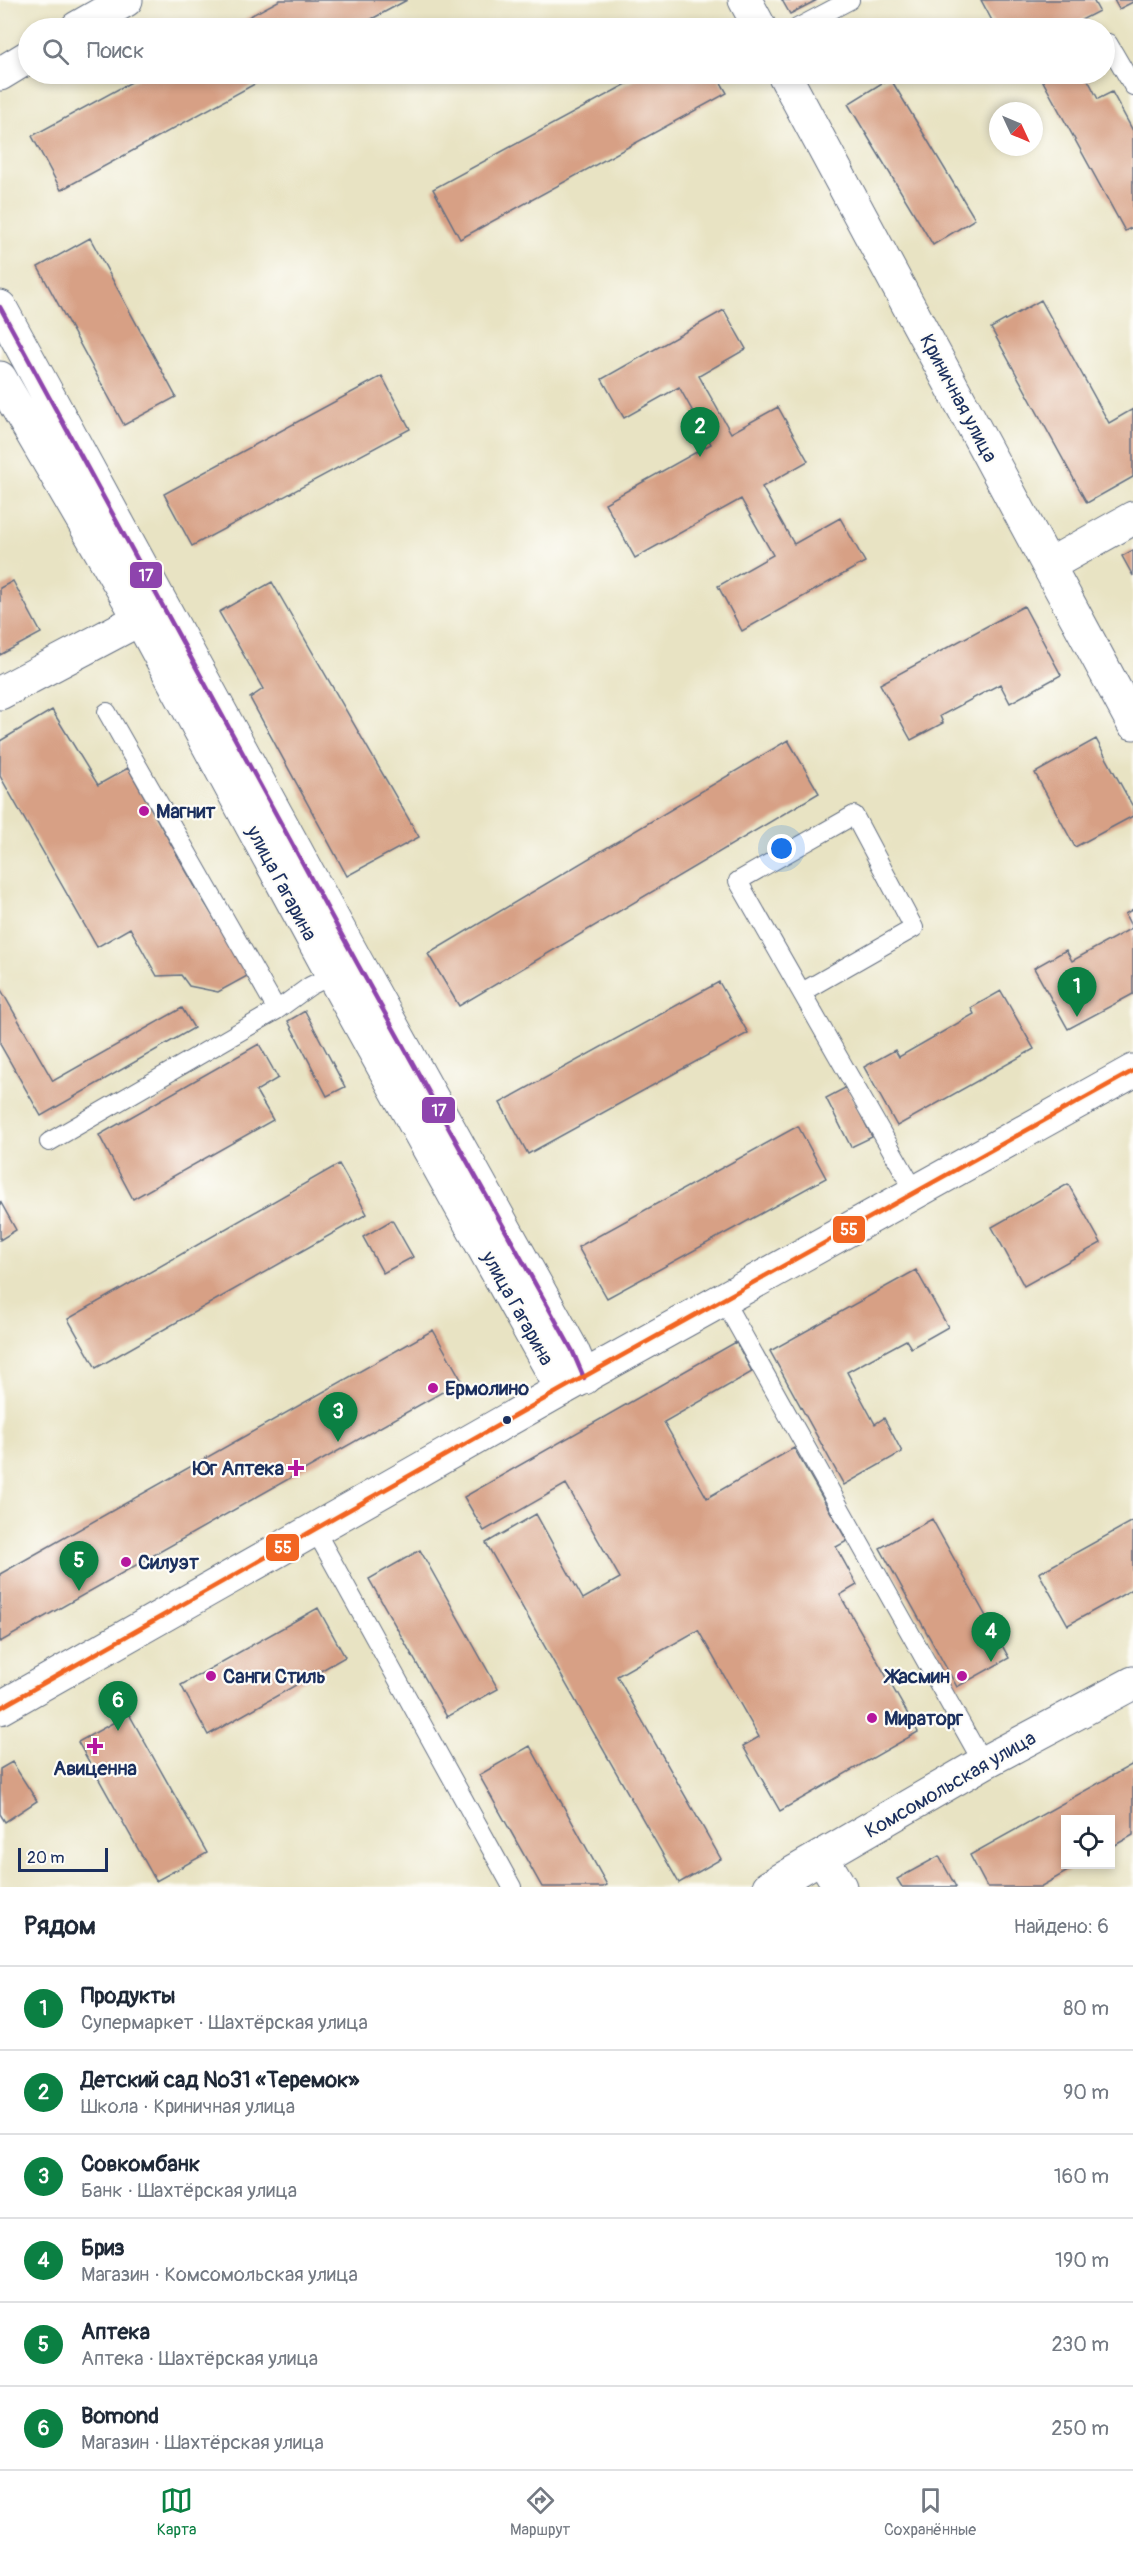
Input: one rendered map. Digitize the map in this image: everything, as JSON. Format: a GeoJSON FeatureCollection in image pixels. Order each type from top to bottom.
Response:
{"type":"FeatureCollection","features":[{"type":"Feature","properties":{"kind":"street"},"geometry":{"type":"LineString","coordinates":[[94,18],[126,0]]}},
{"type":"Feature","properties":{"kind":"street"},"geometry":{"type":"LineString","coordinates":[[745,0],[755,18]]}},
{"type":"Feature","properties":{"kind":"street"},"geometry":{"type":"LineString","coordinates":[[0,74],[18,63]]}},
{"type":"Feature","properties":{"kind":"street","name":"Криничная улица"},"geometry":{"type":"LineString","coordinates":[[789,84],[1133,723]]}},
{"type":"Feature","properties":{"kind":"street","name":"улица Гагарина"},"geometry":{"type":"LineString","coordinates":[[0,307],[345,969]]}},
{"type":"Feature","properties":{"kind":"street","name":"улица Гагарина"},"geometry":{"type":"LineString","coordinates":[[0,378],[345,969],[572,1350],[573,1383]]}},
{"type":"Feature","properties":{"kind":"street"},"geometry":{"type":"LineString","coordinates":[[1049,564],[1133,519]]}},
{"type":"Feature","properties":{"kind":"street"},"geometry":{"type":"LineString","coordinates":[[0,693],[140,619]]}},
{"type":"Feature","properties":{"kind":"street"},"geometry":{"type":"LineString","coordinates":[[0,1708],[573,1383],[1133,1071]]}},
{"type":"Feature","properties":{"kind":"street","name":"Комсомольская улица"},"geometry":{"type":"LineString","coordinates":[[769,1887],[983,1763],[1133,1683]]}},
{"type":"Feature","properties":{"kind":"street"},"geometry":{"type":"LineString","coordinates":[[822,1857],[840,1887]]}},
{"type":"Feature","properties":{"kind":"lane"},"geometry":{"type":"LineString","coordinates":[[816,18],[850,0]]}},
{"type":"Feature","properties":{"kind":"lane"},"geometry":{"type":"LineString","coordinates":[[1115,55],[1133,86]]}},
{"type":"Feature","properties":{"kind":"lane"},"geometry":{"type":"LineString","coordinates":[[107,712],[277,1010]]}},
{"type":"Feature","properties":{"kind":"lane"},"geometry":{"type":"LineString","coordinates":[[801,992],[914,928],[854,815],[738,880],[801,992],[916,1192]]}},
{"type":"Feature","properties":{"kind":"lane"},"geometry":{"type":"LineString","coordinates":[[49,1142],[277,1010],[310,986],[345,969]]}},
{"type":"Feature","properties":{"kind":"lane"},"geometry":{"type":"LineString","coordinates":[[723,1301],[983,1763]]}},
{"type":"Feature","properties":{"kind":"lane"},"geometry":{"type":"LineString","coordinates":[[315,1530],[512,1887]]}},
{"type":"Feature","properties":{"kind":"building"},"geometry":{"type":"Polygon","coordinates":[[[280,0],[407,0],[374,18],[247,18],[280,0]]]}},
{"type":"Feature","properties":{"kind":"building"},"geometry":{"type":"Polygon","coordinates":[[[782,0],[817,0],[790,14],[782,0]]]}},
{"type":"Feature","properties":{"kind":"building"},"geometry":{"type":"Polygon","coordinates":[[[981,0],[1093,0],[1099,11],[1085,18],[991,18],[981,0]]]}},
{"type":"Feature","properties":{"kind":"building"},"geometry":{"type":"Polygon","coordinates":[[[1114,0],[1133,0],[1133,2],[1119,9],[1114,0]]]}},
{"type":"Feature","properties":{"kind":"building"},"geometry":{"type":"Polygon","coordinates":[[[128,84],[255,84],[61,190],[32,136],[128,84]]]}},
{"type":"Feature","properties":{"kind":"building"},"geometry":{"type":"Polygon","coordinates":[[[627,84],[722,84],[727,93],[460,239],[433,189],[627,84]]]}},
{"type":"Feature","properties":{"kind":"building"},"geometry":{"type":"Polygon","coordinates":[[[880,84],[894,84],[975,219],[933,245],[848,104],[880,84]]]}},
{"type":"Feature","properties":{"kind":"building"},"geometry":{"type":"Polygon","coordinates":[[[1044,84],[1090,84],[1098,99],[1112,92],[1133,131],[1133,227],[1125,231],[1044,84]]]}},
{"type":"Feature","properties":{"kind":"building"},"geometry":{"type":"Polygon","coordinates":[[[90,238],[176,397],[124,425],[38,267],[90,238]]]}},
{"type":"Feature","properties":{"kind":"building"},"geometry":{"type":"Polygon","coordinates":[[[1041,300],[1109,423],[1133,409],[1133,477],[1087,503],[991,328],[1041,300]]]}},
{"type":"Feature","properties":{"kind":"building"},"geometry":{"type":"Polygon","coordinates":[[[724,310],[746,349],[699,376],[731,433],[778,407],[808,461],[762,487],[794,544],[840,518],[865,562],[742,631],[718,586],[773,555],[741,499],[635,558],[605,503],[711,444],[679,387],[624,418],[602,379],[724,310]]]}},
{"type":"Feature","properties":{"kind":"building"},"geometry":{"type":"Polygon","coordinates":[[[382,376],[410,429],[192,546],[164,494],[382,376]]]}},
{"type":"Feature","properties":{"kind":"building"},"geometry":{"type":"Polygon","coordinates":[[[1133,550],[1133,576],[1122,556],[1133,550]]]}},
{"type":"Feature","properties":{"kind":"building"},"geometry":{"type":"Polygon","coordinates":[[[13,581],[41,633],[0,655],[0,588],[13,581]]]}},
{"type":"Feature","properties":{"kind":"building"},"geometry":{"type":"Polygon","coordinates":[[[272,582],[419,837],[347,876],[250,698],[263,689],[219,612],[272,582]]]}},
{"type":"Feature","properties":{"kind":"building"},"geometry":{"type":"Polygon","coordinates":[[[1024,606],[1061,675],[1010,703],[1000,684],[940,716],[943,723],[911,740],[880,684],[1024,606]]]}},
{"type":"Feature","properties":{"kind":"building"},"geometry":{"type":"Polygon","coordinates":[[[52,710],[98,785],[128,768],[197,890],[249,975],[218,992],[189,986],[181,975],[157,976],[130,928],[97,947],[0,776],[0,741],[52,710]]]}},
{"type":"Feature","properties":{"kind":"building"},"geometry":{"type":"Polygon","coordinates":[[[1096,739],[1133,807],[1133,816],[1075,847],[1035,773],[1096,739]]]}},
{"type":"Feature","properties":{"kind":"building"},"geometry":{"type":"Polygon","coordinates":[[[788,740],[819,793],[459,1006],[428,954],[788,740]]]}},
{"type":"Feature","properties":{"kind":"building"},"geometry":{"type":"Polygon","coordinates":[[[1133,909],[1133,994],[1068,1029],[1034,968],[1066,950],[1072,961],[1132,928],[1125,914],[1133,909]]]}},
{"type":"Feature","properties":{"kind":"building"},"geometry":{"type":"Polygon","coordinates":[[[719,982],[748,1033],[528,1154],[500,1103],[719,982]]]}},
{"type":"Feature","properties":{"kind":"building"},"geometry":{"type":"Polygon","coordinates":[[[0,988],[53,1081],[182,1008],[194,1028],[41,1116],[0,1044],[0,988]]]}},
{"type":"Feature","properties":{"kind":"building"},"geometry":{"type":"Polygon","coordinates":[[[1001,991],[1034,1049],[897,1126],[864,1067],[895,1050],[899,1057],[974,1014],[971,1008],[1001,991]]]}},
{"type":"Feature","properties":{"kind":"building"},"geometry":{"type":"Polygon","coordinates":[[[305,1011],[345,1087],[327,1096],[288,1021],[305,1011]]]}},
{"type":"Feature","properties":{"kind":"building"},"geometry":{"type":"Polygon","coordinates":[[[259,1044],[278,1078],[256,1091],[273,1120],[133,1199],[99,1135],[259,1044]]]}},
{"type":"Feature","properties":{"kind":"building"},"geometry":{"type":"Polygon","coordinates":[[[847,1087],[872,1137],[851,1147],[826,1098],[847,1087]]]}},
{"type":"Feature","properties":{"kind":"building"},"geometry":{"type":"Polygon","coordinates":[[[798,1126],[826,1178],[607,1298],[578,1247],[798,1126]]]}},
{"type":"Feature","properties":{"kind":"building"},"geometry":{"type":"Polygon","coordinates":[[[339,1164],[367,1214],[96,1368],[68,1319],[339,1164]]]}},
{"type":"Feature","properties":{"kind":"building"},"geometry":{"type":"Polygon","coordinates":[[[1068,1184],[1101,1243],[1024,1286],[992,1227],[1068,1184]]]}},
{"type":"Feature","properties":{"kind":"building"},"geometry":{"type":"Polygon","coordinates":[[[0,1201],[16,1230],[0,1240],[0,1201]]]}},
{"type":"Feature","properties":{"kind":"building"},"geometry":{"type":"Polygon","coordinates":[[[392,1220],[413,1257],[383,1273],[363,1237],[392,1220]]]}},
{"type":"Feature","properties":{"kind":"building"},"geometry":{"type":"Polygon","coordinates":[[[916,1270],[948,1327],[911,1348],[906,1340],[847,1372],[875,1424],[884,1418],[902,1452],[844,1485],[770,1351],[916,1270]]]}},
{"type":"Feature","properties":{"kind":"building"},"geometry":{"type":"Polygon","coordinates":[[[433,1330],[462,1381],[0,1642],[0,1574],[433,1330]]]}},
{"type":"Feature","properties":{"kind":"building"},"geometry":{"type":"Polygon","coordinates":[[[736,1342],[752,1372],[664,1422],[707,1498],[794,1448],[847,1541],[836,1547],[857,1585],[840,1595],[918,1732],[780,1811],[743,1746],[759,1737],[698,1630],[617,1676],[721,1859],[679,1883],[486,1543],[536,1514],[583,1599],[620,1578],[566,1484],[484,1531],[464,1497],[736,1342]]]}},
{"type":"Feature","properties":{"kind":"building"},"geometry":{"type":"Polygon","coordinates":[[[932,1519],[1009,1658],[957,1687],[880,1548],[932,1519]]]}},
{"type":"Feature","properties":{"kind":"building"},"geometry":{"type":"Polygon","coordinates":[[[1133,1521],[1133,1589],[1068,1625],[1039,1573],[1133,1521]]]}},
{"type":"Feature","properties":{"kind":"building"},"geometry":{"type":"Polygon","coordinates":[[[420,1550],[498,1689],[447,1717],[369,1579],[420,1550]]]}},
{"type":"Feature","properties":{"kind":"building"},"geometry":{"type":"Polygon","coordinates":[[[318,1608],[345,1657],[208,1735],[181,1685],[318,1608]]]}},
{"type":"Feature","properties":{"kind":"building"},"geometry":{"type":"Polygon","coordinates":[[[129,1714],[207,1853],[156,1881],[78,1742],[129,1714]]]}},
{"type":"Feature","properties":{"kind":"building"},"geometry":{"type":"Polygon","coordinates":[[[530,1746],[607,1885],[603,1887],[542,1887],[479,1775],[530,1746]]]}},
{"type":"Feature","properties":{"kind":"building"},"geometry":{"type":"Polygon","coordinates":[[[12,1762],[37,1801],[5,1822],[0,1814],[0,1769],[12,1762]]]}},
{"type":"Feature","properties":{"kind":"building"},"geometry":{"type":"Polygon","coordinates":[[[1133,1764],[1133,1835],[1115,1845],[1115,1815],[1061,1815],[1061,1869],[1071,1869],[1040,1887],[987,1887],[970,1855],[1133,1764]]]}},
{"type":"Feature","properties":{"kind":"building"},"geometry":{"type":"Polygon","coordinates":[[[939,1856],[956,1887],[902,1887],[897,1879],[939,1856]]]}},
{"type":"Feature","properties":{"kind":"transit line","name":"17"},"geometry":{"type":"LineString","coordinates":[[0,307],[357,963],[572,1350],[584,1378]]}},
{"type":"Feature","properties":{"kind":"transit line","name":"55"},"geometry":{"type":"LineString","coordinates":[[0,1708],[562,1389],[1133,1071]]}},
{"type":"Feature","properties":{"kind":"place","name":"Детский сад №31 «Теремок»"},"geometry":{"type":"Point","coordinates":[700,457]}},
{"type":"Feature","properties":{"kind":"place","name":"Магнит"},"geometry":{"type":"Point","coordinates":[144,811]}},
{"type":"Feature","properties":{"kind":"place","name":"Продукты"},"geometry":{"type":"Point","coordinates":[1077,1017]}},
{"type":"Feature","properties":{"kind":"place","name":"Ермолино"},"geometry":{"type":"Point","coordinates":[433,1388]}},
{"type":"Feature","properties":{"kind":"place","name":"Совкомбанк"},"geometry":{"type":"Point","coordinates":[338,1442]}},
{"type":"Feature","properties":{"kind":"place","name":"Юг Аптека"},"geometry":{"type":"Point","coordinates":[296,1468]}},
{"type":"Feature","properties":{"kind":"place","name":"Силуэт"},"geometry":{"type":"Point","coordinates":[126,1562]}},
{"type":"Feature","properties":{"kind":"place","name":"Аптека"},"geometry":{"type":"Point","coordinates":[79,1591]}},
{"type":"Feature","properties":{"kind":"place","name":"Бриз"},"geometry":{"type":"Point","coordinates":[991,1662]}},
{"type":"Feature","properties":{"kind":"place","name":"Санги Стиль"},"geometry":{"type":"Point","coordinates":[211,1676]}},
{"type":"Feature","properties":{"kind":"place","name":"Жасмин"},"geometry":{"type":"Point","coordinates":[962,1676]}},
{"type":"Feature","properties":{"kind":"place","name":"Мираторг"},"geometry":{"type":"Point","coordinates":[872,1718]}},
{"type":"Feature","properties":{"kind":"place","name":"Bomond"},"geometry":{"type":"Point","coordinates":[118,1731]}},
{"type":"Feature","properties":{"kind":"place","name":"Авиценна"},"geometry":{"type":"Point","coordinates":[95,1746]}}]}
